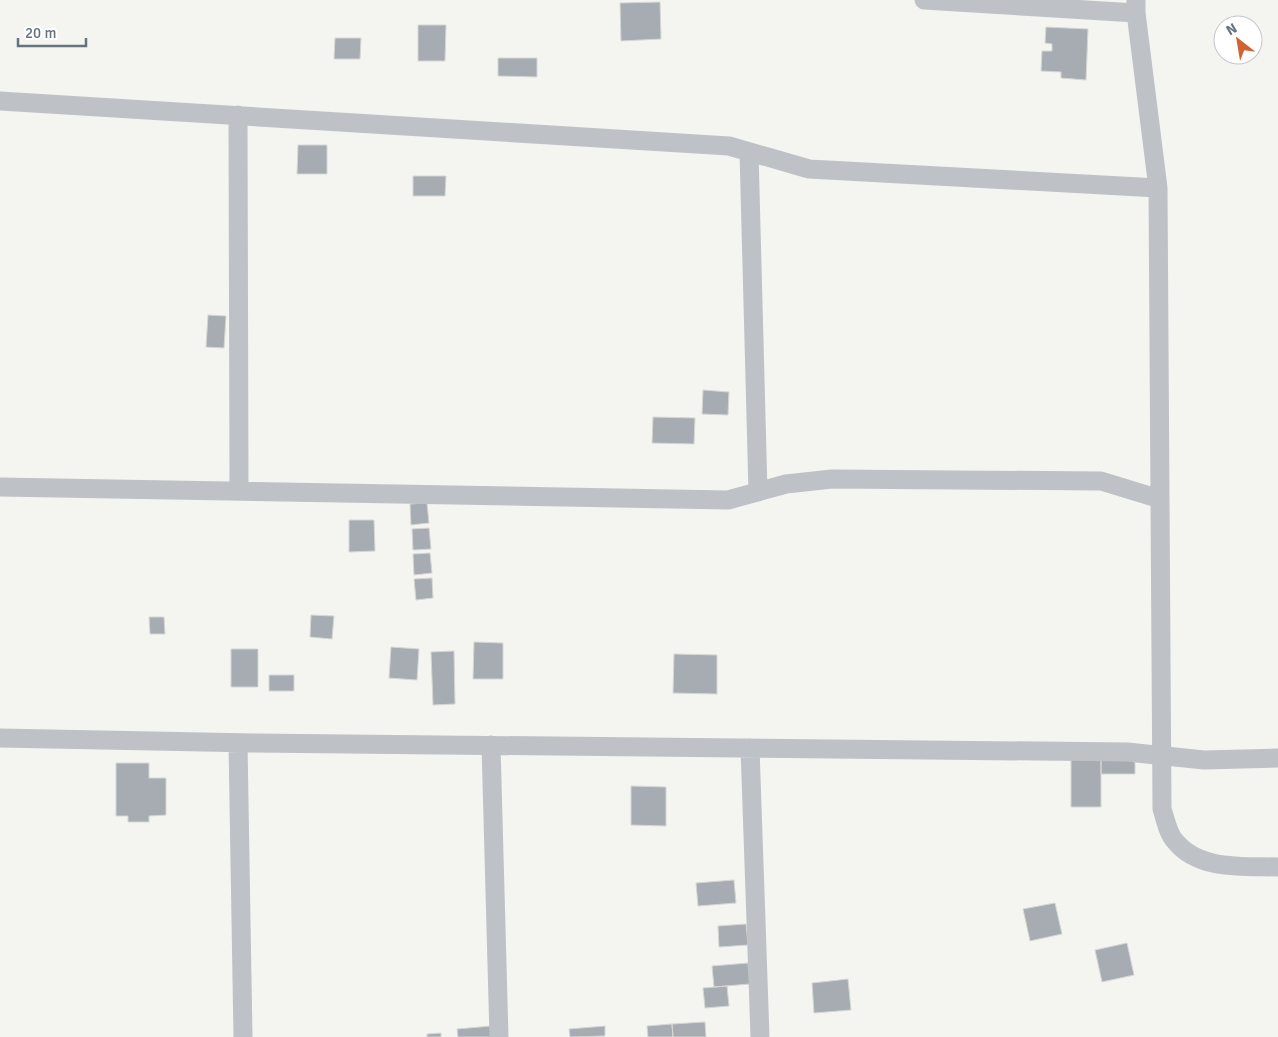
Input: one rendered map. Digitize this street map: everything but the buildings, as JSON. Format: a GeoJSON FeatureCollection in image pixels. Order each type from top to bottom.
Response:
{"type":"FeatureCollection","features":[{"type":"Feature","properties":{"kind":"street"},"geometry":{"type":"LineString","coordinates":[[924,0],[1136,6],[1158,188],[1162,808],[1174,840],[1191,855],[1220,865],[1278,867]]}},
{"type":"Feature","properties":{"kind":"street"},"geometry":{"type":"LineString","coordinates":[[0,101],[729,146],[809,169],[1158,188]]}},
{"type":"Feature","properties":{"kind":"street"},"geometry":{"type":"LineString","coordinates":[[238,116],[239,491]]}},
{"type":"Feature","properties":{"kind":"street"},"geometry":{"type":"LineString","coordinates":[[749,152],[758,492]]}},
{"type":"Feature","properties":{"kind":"street"},"geometry":{"type":"LineString","coordinates":[[0,487],[728,500],[786,484],[832,479],[1101,481],[1160,499]]}},
{"type":"Feature","properties":{"kind":"street"},"geometry":{"type":"LineString","coordinates":[[0,738],[1127,752],[1204,760],[1278,758]]}},
{"type":"Feature","properties":{"kind":"street"},"geometry":{"type":"LineString","coordinates":[[238,742],[243,1037]]}},
{"type":"Feature","properties":{"kind":"street"},"geometry":{"type":"LineString","coordinates":[[491,745],[499,1037]]}},
{"type":"Feature","properties":{"kind":"street"},"geometry":{"type":"LineString","coordinates":[[750,748],[760,1037]]}}]}
